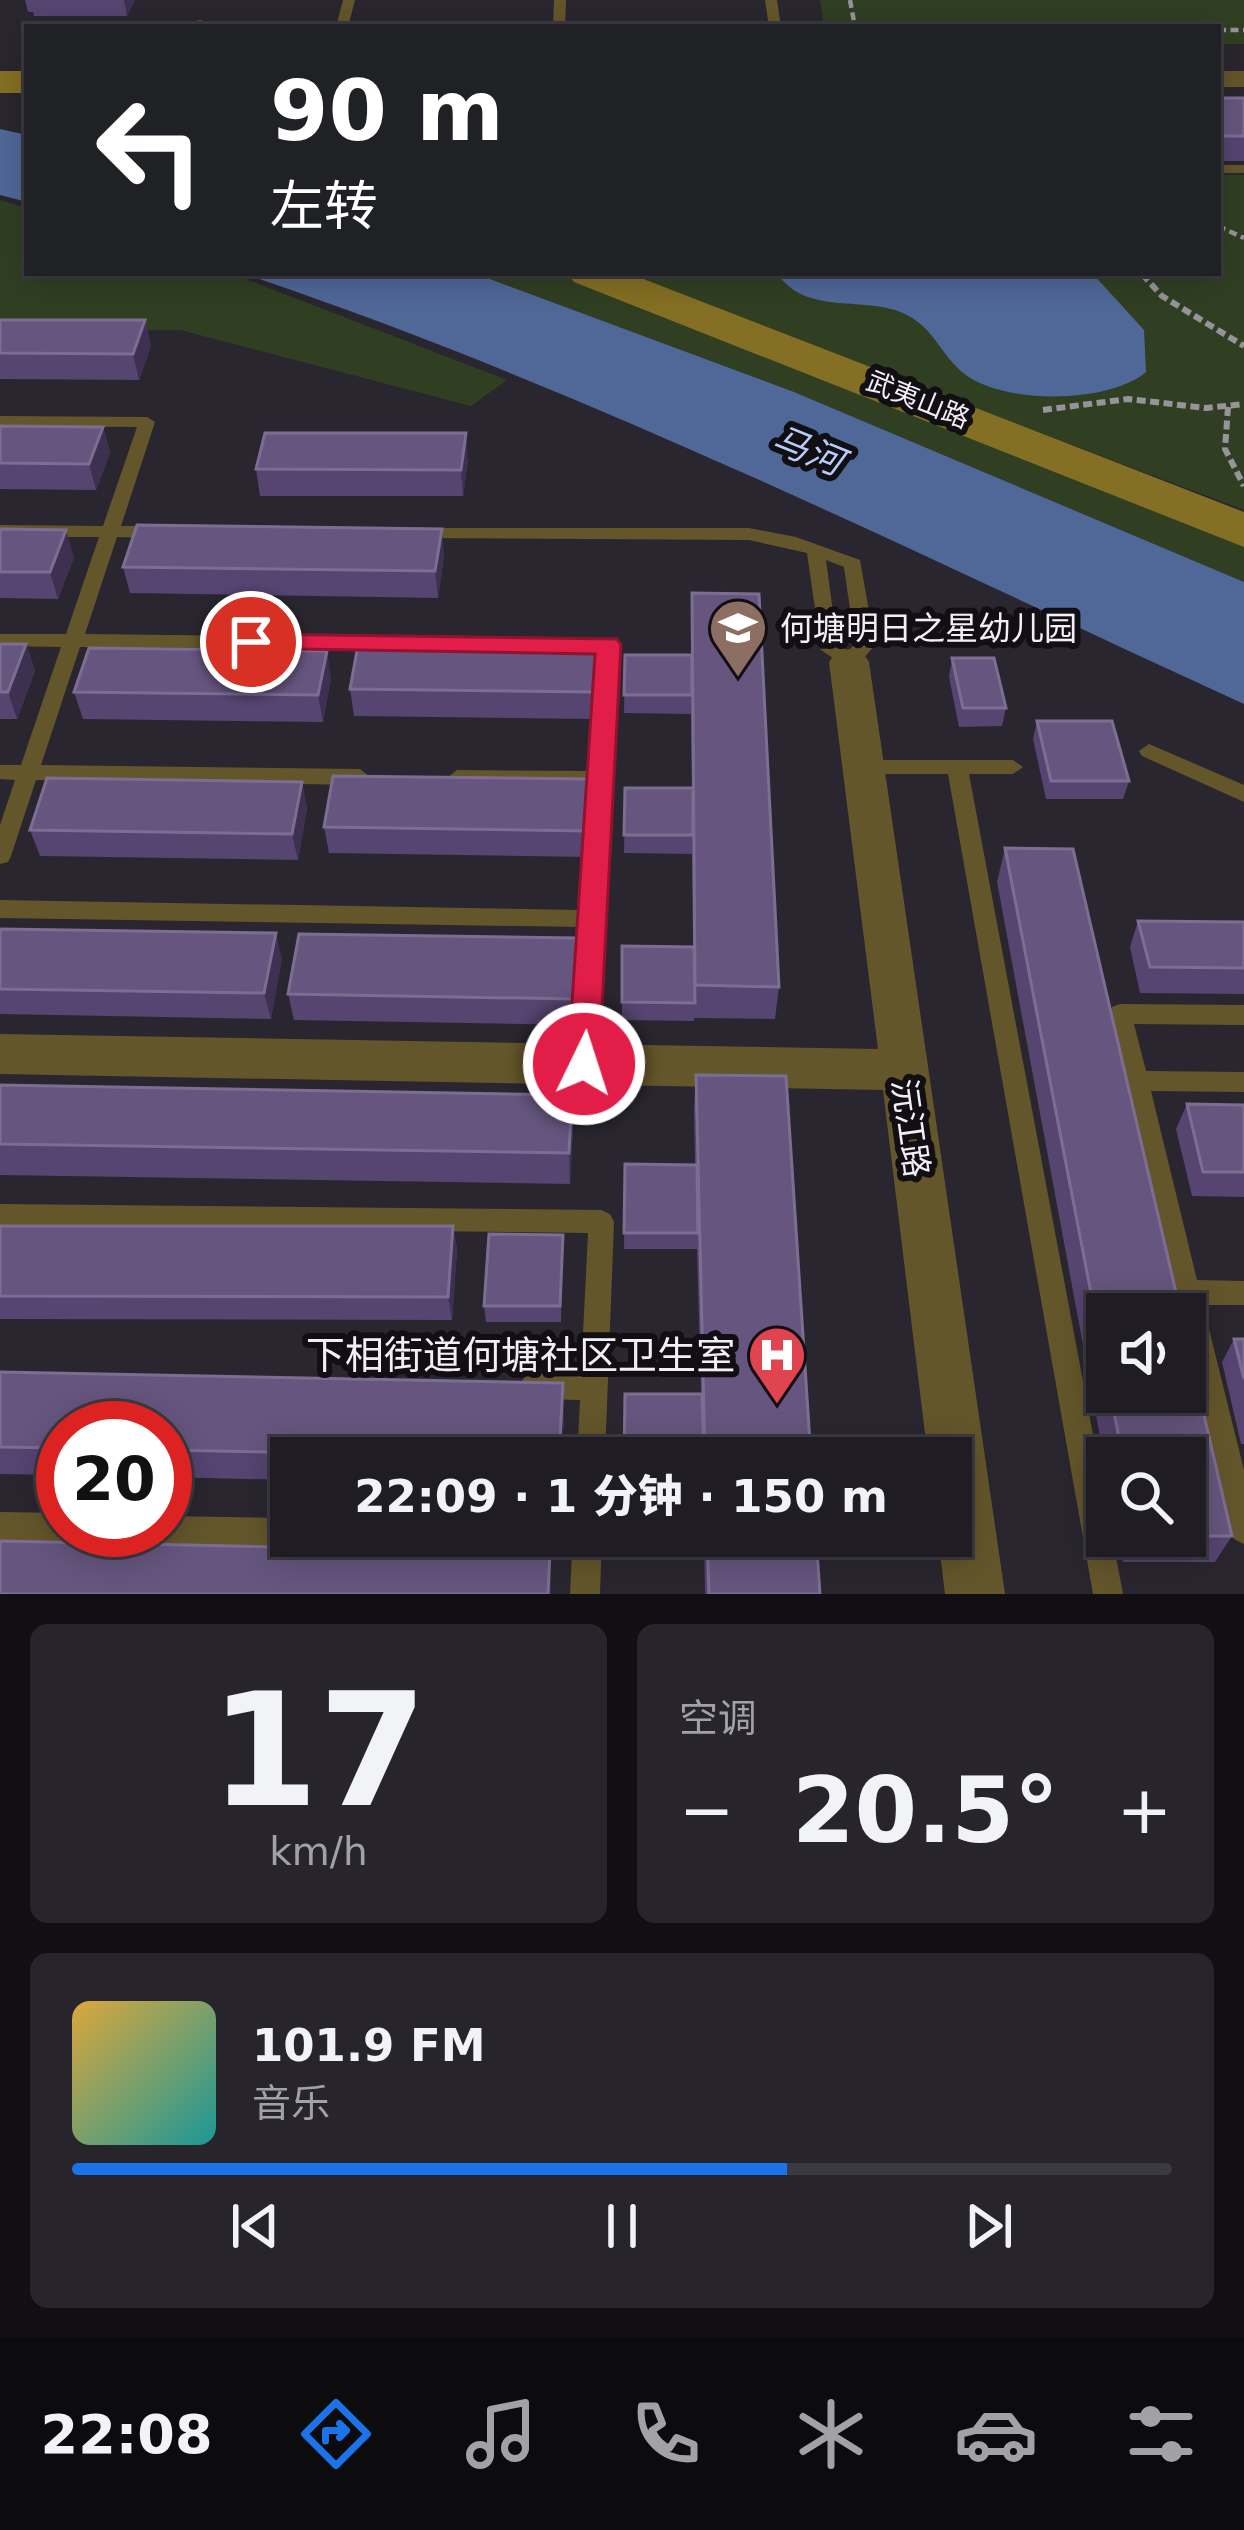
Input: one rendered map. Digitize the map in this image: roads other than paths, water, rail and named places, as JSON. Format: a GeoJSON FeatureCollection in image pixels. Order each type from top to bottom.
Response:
{"type":"FeatureCollection","features":[{"type":"Feature","properties":{"kind":"street","name":"武夷山路"},"geometry":{"type":"LineString","coordinates":[[598,276],[1244,530]]}},
{"type":"Feature","properties":{"kind":"street","name":"沅江路"},"geometry":{"type":"LineString","coordinates":[[849,662],[975,1594]]}},
{"type":"Feature","properties":{"kind":"street"},"geometry":{"type":"LineString","coordinates":[[0,1054],[903,1070]]}},
{"type":"Feature","properties":{"kind":"lane"},"geometry":{"type":"LineString","coordinates":[[0,421],[147,422],[0,856]]}},
{"type":"Feature","properties":{"kind":"lane"},"geometry":{"type":"LineString","coordinates":[[0,531],[175,532]]}},
{"type":"Feature","properties":{"kind":"lane"},"geometry":{"type":"LineString","coordinates":[[384,534],[749,534],[790,539],[853,564],[865,645],[849,662],[828,645],[816,550]]}},
{"type":"Feature","properties":{"kind":"lane"},"geometry":{"type":"LineString","coordinates":[[0,640],[608,645],[584,1064]]}},
{"type":"Feature","properties":{"kind":"lane"},"geometry":{"type":"LineString","coordinates":[[1149,751],[1244,794]]}},
{"type":"Feature","properties":{"kind":"lane"},"geometry":{"type":"LineString","coordinates":[[863,767],[1013,767]]}},
{"type":"Feature","properties":{"kind":"lane"},"geometry":{"type":"LineString","coordinates":[[957,767],[1108,1594]]}},
{"type":"Feature","properties":{"kind":"lane"},"geometry":{"type":"LineString","coordinates":[[0,772],[386,777]]}},
{"type":"Feature","properties":{"kind":"lane"},"geometry":{"type":"LineString","coordinates":[[434,777],[601,779]]}},
{"type":"Feature","properties":{"kind":"lane"},"geometry":{"type":"LineString","coordinates":[[0,909],[593,919]]}},
{"type":"Feature","properties":{"kind":"lane"},"geometry":{"type":"LineString","coordinates":[[1244,1015],[1120,1014],[1244,1528]]}},
{"type":"Feature","properties":{"kind":"lane"},"geometry":{"type":"LineString","coordinates":[[1137,1081],[1244,1082]]}},
{"type":"Feature","properties":{"kind":"lane"},"geometry":{"type":"LineString","coordinates":[[0,1215],[601,1222],[592,1437]]}},
{"type":"Feature","properties":{"kind":"lane"},"geometry":{"type":"LineString","coordinates":[[1187,1292],[1244,1293]]}},
{"type":"Feature","properties":{"kind":"lane"},"geometry":{"type":"LineString","coordinates":[[499,1385],[594,1387]]}},
{"type":"Feature","properties":{"kind":"lane"},"geometry":{"type":"LineString","coordinates":[[0,1527],[36,1528]]}},
{"type":"Feature","properties":{"kind":"lane"},"geometry":{"type":"LineString","coordinates":[[192,1531],[270,1533]]}},
{"type":"Feature","properties":{"kind":"lane"},"geometry":{"type":"LineString","coordinates":[[585,1594],[586,1557]]}},
{"type":"Feature","properties":{"kind":"water"},"geometry":{"type":"Polygon","coordinates":[[[0,129],[24,134],[24,201],[0,195],[0,129]]]}},
{"type":"Feature","properties":{"kind":"water","name":"马河"},"geometry":{"type":"Polygon","coordinates":[[[250,276],[482,276],[794,392],[1244,582],[1244,704],[748,475],[370,318],[250,276]]]}},
{"type":"Feature","properties":{"kind":"water"},"geometry":{"type":"Polygon","coordinates":[[[780,276],[1095,276],[1144,330],[1146,372],[1129,383],[1082,395],[1002,390],[962,372],[926,329],[907,315],[815,299],[788,286],[780,276]]]}},
{"type":"Feature","properties":{"kind":"place","name":"何塘明日之星幼儿园"},"geometry":{"type":"Point","coordinates":[738,679]}},
{"type":"Feature","properties":{"kind":"place","name":"下相街道何塘社区卫生室"},"geometry":{"type":"Point","coordinates":[777,1406]}}]}
